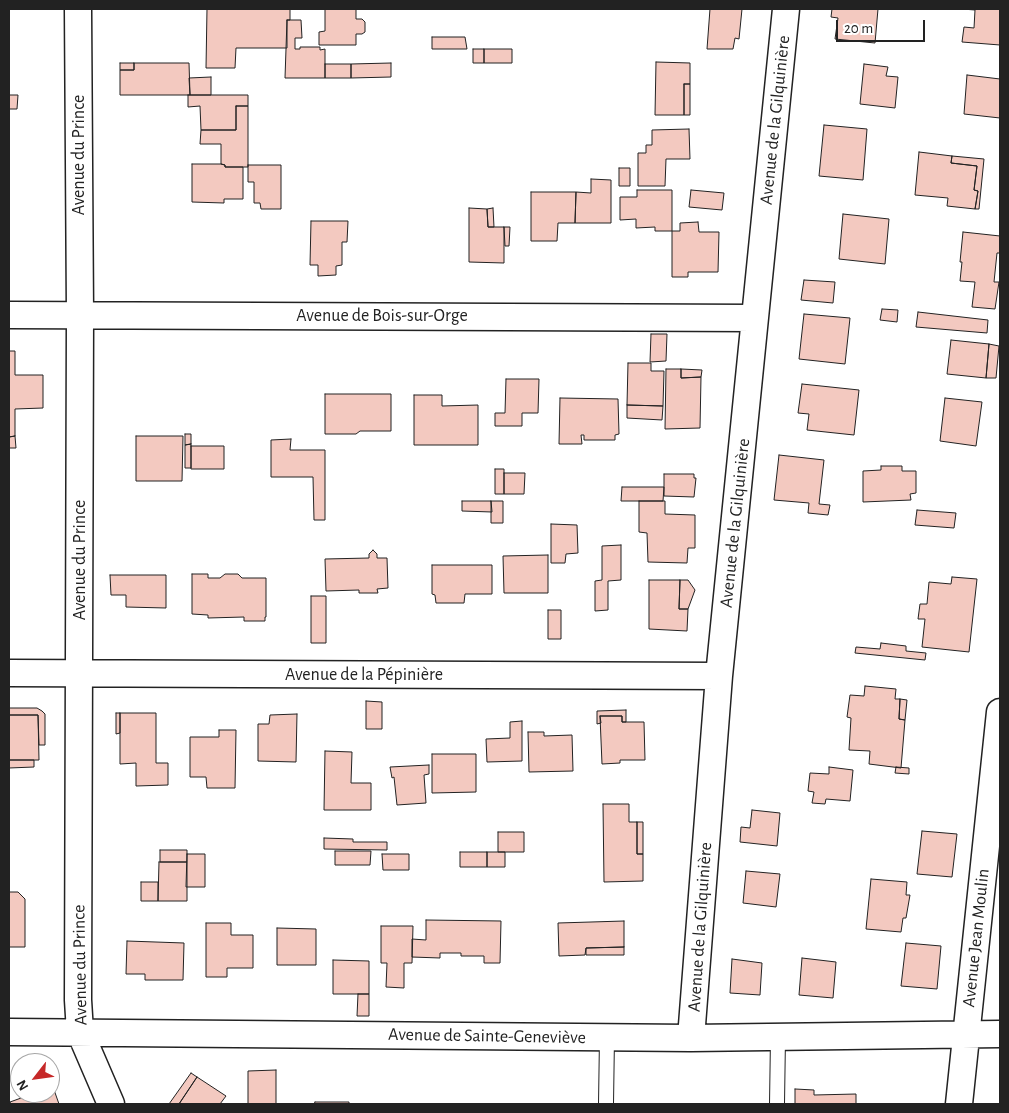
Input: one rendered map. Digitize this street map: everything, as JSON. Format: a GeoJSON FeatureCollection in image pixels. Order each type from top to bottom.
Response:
{"type":"FeatureCollection","features":[{"type":"Feature","properties":{"kind":"street","name":"Avenue du Prince"},"geometry":{"type":"LineString","coordinates":[[78,9],[80,315],[78,1000],[80,1032],[111,1104]]}},
{"type":"Feature","properties":{"kind":"street","name":"Avenue de la Gilquinière"},"geometry":{"type":"LineString","coordinates":[[691,1038],[719,676],[786,9]]}},
{"type":"Feature","properties":{"kind":"street","name":"Avenue de Bois-sur-Orge"},"geometry":{"type":"LineString","coordinates":[[9,315],[755,318]]}},
{"type":"Feature","properties":{"kind":"street","name":"Avenue de la Pépinière"},"geometry":{"type":"LineString","coordinates":[[9,673],[719,676]]}},
{"type":"Feature","properties":{"kind":"street","name":"Avenue Jean Moulin"},"geometry":{"type":"LineString","coordinates":[[959,1104],[1000,712]]}},
{"type":"Feature","properties":{"kind":"street","name":"Avenue de Sainte-Geneviève"},"geometry":{"type":"LineString","coordinates":[[9,1032],[691,1038],[1000,1034]]}},
{"type":"Feature","properties":{"kind":"lane"},"geometry":{"type":"LineString","coordinates":[[606,1104],[607,1037]]}},
{"type":"Feature","properties":{"kind":"lane"},"geometry":{"type":"LineString","coordinates":[[777,1104],[778,1037]]}},
{"type":"Feature","properties":{"kind":"building"},"geometry":{"type":"Polygon","coordinates":[[[207,9],[290,9],[290,20],[287,20],[287,48],[236,48],[235,68],[206,68],[207,9]]]}},
{"type":"Feature","properties":{"kind":"building"},"geometry":{"type":"Polygon","coordinates":[[[325,9],[356,9],[356,19],[362,19],[365,22],[365,32],[356,34],[356,45],[319,45],[319,32],[325,31],[325,9]]]}},
{"type":"Feature","properties":{"kind":"building"},"geometry":{"type":"Polygon","coordinates":[[[710,9],[742,9],[739,39],[735,38],[733,49],[707,49],[710,9]]]}},
{"type":"Feature","properties":{"kind":"building"},"geometry":{"type":"Polygon","coordinates":[[[832,9],[878,9],[875,43],[835,39],[838,18],[831,17],[832,9]]]}},
{"type":"Feature","properties":{"kind":"building"},"geometry":{"type":"Polygon","coordinates":[[[962,9],[1000,9],[1000,45],[962,42],[964,27],[974,28],[975,10],[962,9]]]}},
{"type":"Feature","properties":{"kind":"building"},"geometry":{"type":"Polygon","coordinates":[[[287,20],[301,20],[302,38],[295,38],[295,49],[300,49],[300,47],[320,47],[320,50],[325,49],[325,78],[285,78],[287,20]]]}},
{"type":"Feature","properties":{"kind":"building"},"geometry":{"type":"Polygon","coordinates":[[[432,37],[465,37],[467,49],[432,49],[432,37]]]}},
{"type":"Feature","properties":{"kind":"building"},"geometry":{"type":"Polygon","coordinates":[[[473,49],[484,49],[484,63],[473,63],[473,49]]]}},
{"type":"Feature","properties":{"kind":"building"},"geometry":{"type":"Polygon","coordinates":[[[484,49],[512,49],[512,63],[484,63],[484,49]]]}},
{"type":"Feature","properties":{"kind":"building"},"geometry":{"type":"Polygon","coordinates":[[[656,62],[690,63],[690,84],[684,84],[684,115],[655,115],[656,62]]]}},
{"type":"Feature","properties":{"kind":"building"},"geometry":{"type":"Polygon","coordinates":[[[120,63],[134,63],[134,70],[120,70],[120,63]]]}},
{"type":"Feature","properties":{"kind":"building"},"geometry":{"type":"Polygon","coordinates":[[[134,63],[189,63],[190,95],[120,95],[120,70],[134,70],[134,63]]]}},
{"type":"Feature","properties":{"kind":"building"},"geometry":{"type":"Polygon","coordinates":[[[391,63],[391,77],[351,78],[351,64],[391,63]]]}},
{"type":"Feature","properties":{"kind":"building"},"geometry":{"type":"Polygon","coordinates":[[[325,64],[351,64],[351,78],[325,78],[325,64]]]}},
{"type":"Feature","properties":{"kind":"building"},"geometry":{"type":"Polygon","coordinates":[[[864,64],[888,67],[886,76],[898,77],[895,108],[860,104],[864,64]]]}},
{"type":"Feature","properties":{"kind":"building"},"geometry":{"type":"Polygon","coordinates":[[[967,75],[1000,79],[1000,118],[964,114],[967,75]]]}},
{"type":"Feature","properties":{"kind":"building"},"geometry":{"type":"Polygon","coordinates":[[[211,77],[211,95],[190,95],[189,78],[211,77]]]}},
{"type":"Feature","properties":{"kind":"building"},"geometry":{"type":"Polygon","coordinates":[[[684,84],[690,84],[690,115],[684,115],[684,84]]]}},
{"type":"Feature","properties":{"kind":"building"},"geometry":{"type":"Polygon","coordinates":[[[9,95],[18,95],[17,109],[9,109],[9,95]]]}},
{"type":"Feature","properties":{"kind":"building"},"geometry":{"type":"Polygon","coordinates":[[[188,95],[248,95],[248,106],[236,106],[236,130],[201,130],[200,106],[188,107],[188,95]]]}},
{"type":"Feature","properties":{"kind":"building"},"geometry":{"type":"Polygon","coordinates":[[[236,106],[248,106],[248,167],[225,167],[225,165],[221,164],[221,144],[200,144],[201,130],[236,130],[236,106]]]}},
{"type":"Feature","properties":{"kind":"building"},"geometry":{"type":"Polygon","coordinates":[[[824,125],[867,129],[863,180],[819,176],[824,125]]]}},
{"type":"Feature","properties":{"kind":"building"},"geometry":{"type":"Polygon","coordinates":[[[689,129],[690,159],[666,159],[665,186],[638,186],[638,153],[646,153],[646,145],[652,145],[652,130],[689,129]]]}},
{"type":"Feature","properties":{"kind":"building"},"geometry":{"type":"Polygon","coordinates":[[[919,152],[952,156],[951,163],[977,166],[974,190],[978,191],[975,209],[947,206],[948,198],[915,195],[919,152]]]}},
{"type":"Feature","properties":{"kind":"building"},"geometry":{"type":"Polygon","coordinates":[[[952,156],[984,159],[979,209],[975,209],[978,191],[974,190],[977,166],[951,163],[952,156]]]}},
{"type":"Feature","properties":{"kind":"building"},"geometry":{"type":"Polygon","coordinates":[[[192,164],[221,164],[225,165],[225,167],[243,167],[243,199],[224,199],[224,203],[192,202],[192,164]]]}},
{"type":"Feature","properties":{"kind":"building"},"geometry":{"type":"Polygon","coordinates":[[[248,165],[281,165],[281,209],[261,209],[260,203],[254,203],[254,182],[248,182],[248,165]]]}},
{"type":"Feature","properties":{"kind":"building"},"geometry":{"type":"Polygon","coordinates":[[[619,168],[630,168],[630,186],[619,186],[619,168]]]}},
{"type":"Feature","properties":{"kind":"building"},"geometry":{"type":"Polygon","coordinates":[[[591,179],[611,180],[611,223],[575,223],[576,192],[591,193],[591,179]]]}},
{"type":"Feature","properties":{"kind":"building"},"geometry":{"type":"Polygon","coordinates":[[[637,190],[672,190],[672,231],[655,231],[655,227],[636,228],[636,219],[620,220],[620,197],[637,197],[637,190]]]}},
{"type":"Feature","properties":{"kind":"building"},"geometry":{"type":"Polygon","coordinates":[[[691,190],[724,193],[722,210],[689,207],[691,190]]]}},
{"type":"Feature","properties":{"kind":"building"},"geometry":{"type":"Polygon","coordinates":[[[531,192],[576,192],[575,223],[558,223],[557,241],[531,241],[531,192]]]}},
{"type":"Feature","properties":{"kind":"building"},"geometry":{"type":"Polygon","coordinates":[[[469,208],[487,209],[488,227],[504,227],[504,263],[469,262],[469,208]]]}},
{"type":"Feature","properties":{"kind":"building"},"geometry":{"type":"Polygon","coordinates":[[[493,208],[494,227],[488,227],[487,209],[493,208]]]}},
{"type":"Feature","properties":{"kind":"building"},"geometry":{"type":"Polygon","coordinates":[[[843,214],[889,219],[885,264],[839,259],[843,214]]]}},
{"type":"Feature","properties":{"kind":"building"},"geometry":{"type":"Polygon","coordinates":[[[311,221],[348,221],[347,242],[342,242],[342,265],[336,266],[336,275],[318,276],[318,265],[310,265],[311,221]]]}},
{"type":"Feature","properties":{"kind":"building"},"geometry":{"type":"Polygon","coordinates":[[[698,222],[699,232],[719,232],[718,272],[688,272],[688,277],[672,277],[672,231],[680,231],[680,223],[698,222]]]}},
{"type":"Feature","properties":{"kind":"building"},"geometry":{"type":"Polygon","coordinates":[[[504,227],[510,227],[509,246],[505,246],[504,227]]]}},
{"type":"Feature","properties":{"kind":"building"},"geometry":{"type":"Polygon","coordinates":[[[963,232],[1000,236],[1000,253],[997,253],[994,282],[999,282],[995,309],[972,307],[975,282],[960,281],[963,232]]]}},
{"type":"Feature","properties":{"kind":"building"},"geometry":{"type":"Polygon","coordinates":[[[804,280],[835,282],[833,303],[801,300],[804,280]]]}},
{"type":"Feature","properties":{"kind":"building"},"geometry":{"type":"Polygon","coordinates":[[[882,309],[898,310],[897,322],[880,320],[882,309]]]}},
{"type":"Feature","properties":{"kind":"building"},"geometry":{"type":"Polygon","coordinates":[[[918,312],[988,320],[987,333],[916,327],[918,312]]]}},
{"type":"Feature","properties":{"kind":"building"},"geometry":{"type":"Polygon","coordinates":[[[804,314],[850,318],[845,364],[799,359],[804,314]]]}},
{"type":"Feature","properties":{"kind":"building"},"geometry":{"type":"Polygon","coordinates":[[[651,334],[667,334],[666,361],[650,362],[651,334]]]}},
{"type":"Feature","properties":{"kind":"building"},"geometry":{"type":"Polygon","coordinates":[[[951,340],[989,344],[986,378],[947,374],[951,340]]]}},
{"type":"Feature","properties":{"kind":"building"},"geometry":{"type":"Polygon","coordinates":[[[989,344],[999,346],[996,378],[986,378],[989,344]]]}},
{"type":"Feature","properties":{"kind":"building"},"geometry":{"type":"Polygon","coordinates":[[[9,351],[15,351],[15,375],[43,375],[43,408],[15,409],[15,436],[9,437],[9,351]]]}},
{"type":"Feature","properties":{"kind":"building"},"geometry":{"type":"Polygon","coordinates":[[[628,363],[651,363],[651,371],[664,371],[663,406],[627,405],[628,363]]]}},
{"type":"Feature","properties":{"kind":"building"},"geometry":{"type":"Polygon","coordinates":[[[666,369],[681,369],[681,378],[701,377],[700,428],[665,429],[666,369]]]}},
{"type":"Feature","properties":{"kind":"building"},"geometry":{"type":"Polygon","coordinates":[[[681,369],[702,370],[701,377],[681,378],[681,369]]]}},
{"type":"Feature","properties":{"kind":"building"},"geometry":{"type":"Polygon","coordinates":[[[506,379],[539,379],[538,413],[522,413],[522,426],[495,426],[495,413],[505,413],[506,379]]]}},
{"type":"Feature","properties":{"kind":"building"},"geometry":{"type":"Polygon","coordinates":[[[802,384],[859,390],[854,435],[807,430],[809,414],[798,413],[802,384]]]}},
{"type":"Feature","properties":{"kind":"building"},"geometry":{"type":"Polygon","coordinates":[[[325,394],[391,394],[391,431],[325,434],[325,394]]]}},
{"type":"Feature","properties":{"kind":"building"},"geometry":{"type":"Polygon","coordinates":[[[414,395],[442,395],[442,406],[478,405],[478,445],[414,445],[414,395]]]}},
{"type":"Feature","properties":{"kind":"building"},"geometry":{"type":"Polygon","coordinates":[[[560,398],[618,399],[619,434],[615,435],[615,440],[584,440],[584,435],[581,435],[582,444],[559,444],[560,398]]]}},
{"type":"Feature","properties":{"kind":"building"},"geometry":{"type":"Polygon","coordinates":[[[945,398],[982,402],[976,446],[940,441],[945,398]]]}},
{"type":"Feature","properties":{"kind":"building"},"geometry":{"type":"Polygon","coordinates":[[[627,405],[663,406],[662,420],[627,418],[627,405]]]}},
{"type":"Feature","properties":{"kind":"building"},"geometry":{"type":"Polygon","coordinates":[[[185,434],[191,434],[191,444],[185,445],[185,434]]]}},
{"type":"Feature","properties":{"kind":"building"},"geometry":{"type":"Polygon","coordinates":[[[15,436],[16,448],[9,448],[9,437],[15,436]]]}},
{"type":"Feature","properties":{"kind":"building"},"geometry":{"type":"Polygon","coordinates":[[[136,436],[183,436],[182,481],[136,481],[136,436]]]}},
{"type":"Feature","properties":{"kind":"building"},"geometry":{"type":"Polygon","coordinates":[[[291,439],[290,450],[325,450],[325,520],[314,520],[313,477],[271,477],[271,440],[291,439]]]}},
{"type":"Feature","properties":{"kind":"building"},"geometry":{"type":"Polygon","coordinates":[[[191,444],[191,468],[185,468],[185,445],[191,444]]]}},
{"type":"Feature","properties":{"kind":"building"},"geometry":{"type":"Polygon","coordinates":[[[191,446],[224,446],[224,469],[191,469],[191,446]]]}},
{"type":"Feature","properties":{"kind":"building"},"geometry":{"type":"Polygon","coordinates":[[[779,455],[824,460],[819,504],[830,505],[828,515],[808,513],[809,503],[774,500],[779,455]]]}},
{"type":"Feature","properties":{"kind":"building"},"geometry":{"type":"Polygon","coordinates":[[[881,466],[902,466],[902,471],[916,471],[916,493],[910,494],[911,500],[863,502],[863,471],[881,470],[881,466]]]}},
{"type":"Feature","properties":{"kind":"building"},"geometry":{"type":"Polygon","coordinates":[[[495,469],[504,469],[504,494],[495,494],[495,469]]]}},
{"type":"Feature","properties":{"kind":"building"},"geometry":{"type":"Polygon","coordinates":[[[504,473],[525,473],[524,494],[504,494],[504,473]]]}},
{"type":"Feature","properties":{"kind":"building"},"geometry":{"type":"Polygon","coordinates":[[[664,474],[694,474],[694,478],[696,478],[694,497],[664,496],[664,474]]]}},
{"type":"Feature","properties":{"kind":"building"},"geometry":{"type":"Polygon","coordinates":[[[622,487],[664,487],[663,501],[621,501],[622,487]]]}},
{"type":"Feature","properties":{"kind":"building"},"geometry":{"type":"Polygon","coordinates":[[[462,501],[491,501],[492,512],[462,511],[462,501]]]}},
{"type":"Feature","properties":{"kind":"building"},"geometry":{"type":"Polygon","coordinates":[[[491,501],[503,501],[503,523],[491,523],[491,501]]]}},
{"type":"Feature","properties":{"kind":"building"},"geometry":{"type":"Polygon","coordinates":[[[639,501],[665,501],[665,514],[695,515],[695,548],[688,548],[687,563],[648,562],[647,533],[639,532],[639,501]]]}},
{"type":"Feature","properties":{"kind":"building"},"geometry":{"type":"Polygon","coordinates":[[[917,510],[956,513],[954,528],[915,525],[917,510]]]}},
{"type":"Feature","properties":{"kind":"building"},"geometry":{"type":"Polygon","coordinates":[[[551,524],[577,525],[578,553],[566,554],[565,563],[551,563],[551,524]]]}},
{"type":"Feature","properties":{"kind":"building"},"geometry":{"type":"Polygon","coordinates":[[[621,545],[621,580],[608,581],[608,610],[595,611],[595,581],[602,580],[602,546],[621,545]]]}},
{"type":"Feature","properties":{"kind":"building"},"geometry":{"type":"Polygon","coordinates":[[[373,550],[377,554],[377,558],[387,558],[388,588],[377,589],[378,593],[359,593],[359,590],[326,591],[325,559],[369,558],[369,554],[373,550]]]}},
{"type":"Feature","properties":{"kind":"building"},"geometry":{"type":"Polygon","coordinates":[[[548,555],[548,593],[504,593],[503,556],[548,555]]]}},
{"type":"Feature","properties":{"kind":"building"},"geometry":{"type":"Polygon","coordinates":[[[432,565],[492,565],[492,594],[465,594],[464,603],[436,603],[435,595],[432,594],[432,565]]]}},
{"type":"Feature","properties":{"kind":"building"},"geometry":{"type":"Polygon","coordinates":[[[192,574],[208,574],[208,578],[220,578],[225,574],[238,574],[242,578],[266,578],[265,621],[244,621],[244,617],[208,618],[208,615],[192,614],[192,574]]]}},
{"type":"Feature","properties":{"kind":"building"},"geometry":{"type":"Polygon","coordinates":[[[110,575],[166,575],[166,608],[126,607],[126,595],[111,595],[110,575]]]}},
{"type":"Feature","properties":{"kind":"building"},"geometry":{"type":"Polygon","coordinates":[[[952,577],[977,579],[969,652],[922,647],[925,619],[918,619],[920,604],[927,604],[929,582],[951,584],[952,577]]]}},
{"type":"Feature","properties":{"kind":"building"},"geometry":{"type":"Polygon","coordinates":[[[649,580],[680,580],[679,609],[688,609],[687,631],[649,629],[649,580]]]}},
{"type":"Feature","properties":{"kind":"building"},"geometry":{"type":"Polygon","coordinates":[[[680,580],[688,580],[695,590],[688,609],[679,609],[680,580]]]}},
{"type":"Feature","properties":{"kind":"building"},"geometry":{"type":"Polygon","coordinates":[[[311,596],[326,596],[326,643],[311,643],[311,596]]]}},
{"type":"Feature","properties":{"kind":"building"},"geometry":{"type":"Polygon","coordinates":[[[548,610],[561,610],[561,639],[548,639],[548,610]]]}},
{"type":"Feature","properties":{"kind":"building"},"geometry":{"type":"Polygon","coordinates":[[[881,643],[906,646],[906,651],[926,653],[925,660],[855,653],[856,647],[880,649],[881,643]]]}},
{"type":"Feature","properties":{"kind":"building"},"geometry":{"type":"Polygon","coordinates":[[[865,686],[896,689],[895,699],[900,699],[899,719],[905,720],[901,768],[869,764],[870,751],[849,750],[851,718],[847,717],[850,695],[864,696],[865,686]]]}},
{"type":"Feature","properties":{"kind":"building"},"geometry":{"type":"Polygon","coordinates":[[[900,699],[907,700],[905,720],[899,719],[900,699]]]}},
{"type":"Feature","properties":{"kind":"building"},"geometry":{"type":"Polygon","coordinates":[[[366,701],[382,702],[382,729],[366,729],[366,701]]]}},
{"type":"Feature","properties":{"kind":"building"},"geometry":{"type":"Polygon","coordinates":[[[9,708],[37,708],[45,714],[45,745],[39,745],[38,715],[9,715],[9,708]]]}},
{"type":"Feature","properties":{"kind":"building"},"geometry":{"type":"Polygon","coordinates":[[[626,710],[626,722],[622,722],[622,716],[600,716],[601,723],[597,724],[597,711],[626,710]]]}},
{"type":"Feature","properties":{"kind":"building"},"geometry":{"type":"Polygon","coordinates":[[[116,713],[120,713],[120,733],[116,734],[116,713]]]}},
{"type":"Feature","properties":{"kind":"building"},"geometry":{"type":"Polygon","coordinates":[[[120,713],[156,713],[156,763],[168,763],[168,785],[136,786],[136,763],[120,764],[120,713]]]}},
{"type":"Feature","properties":{"kind":"building"},"geometry":{"type":"Polygon","coordinates":[[[297,714],[296,762],[258,761],[258,724],[269,724],[270,715],[297,714]]]}},
{"type":"Feature","properties":{"kind":"building"},"geometry":{"type":"Polygon","coordinates":[[[9,715],[38,715],[39,760],[9,760],[9,715]]]}},
{"type":"Feature","properties":{"kind":"building"},"geometry":{"type":"Polygon","coordinates":[[[600,716],[622,716],[622,722],[644,722],[645,760],[620,760],[620,763],[602,764],[600,716]]]}},
{"type":"Feature","properties":{"kind":"building"},"geometry":{"type":"Polygon","coordinates":[[[522,721],[522,761],[487,762],[486,739],[510,738],[510,722],[522,721]]]}},
{"type":"Feature","properties":{"kind":"building"},"geometry":{"type":"Polygon","coordinates":[[[219,730],[236,730],[235,788],[207,788],[206,777],[190,777],[190,737],[219,737],[219,730]]]}},
{"type":"Feature","properties":{"kind":"building"},"geometry":{"type":"Polygon","coordinates":[[[528,732],[544,732],[544,736],[572,735],[573,771],[529,772],[528,732]]]}},
{"type":"Feature","properties":{"kind":"building"},"geometry":{"type":"Polygon","coordinates":[[[325,751],[352,752],[351,783],[371,783],[371,810],[324,810],[325,751]]]}},
{"type":"Feature","properties":{"kind":"building"},"geometry":{"type":"Polygon","coordinates":[[[432,754],[476,754],[476,792],[432,793],[432,754]]]}},
{"type":"Feature","properties":{"kind":"building"},"geometry":{"type":"Polygon","coordinates":[[[9,760],[34,760],[34,767],[9,768],[9,760]]]}},
{"type":"Feature","properties":{"kind":"building"},"geometry":{"type":"Polygon","coordinates":[[[429,765],[429,774],[424,775],[426,803],[397,805],[394,777],[392,778],[390,767],[429,765]]]}},
{"type":"Feature","properties":{"kind":"building"},"geometry":{"type":"Polygon","coordinates":[[[829,767],[853,770],[850,801],[826,799],[825,804],[812,803],[814,792],[808,791],[810,773],[829,774],[829,767]]]}},
{"type":"Feature","properties":{"kind":"building"},"geometry":{"type":"Polygon","coordinates":[[[896,767],[909,768],[909,774],[895,773],[896,767]]]}},
{"type":"Feature","properties":{"kind":"building"},"geometry":{"type":"Polygon","coordinates":[[[603,804],[629,804],[629,822],[637,822],[637,854],[643,854],[643,881],[604,882],[603,804]]]}},
{"type":"Feature","properties":{"kind":"building"},"geometry":{"type":"Polygon","coordinates":[[[752,810],[780,813],[777,846],[740,842],[741,827],[750,828],[752,810]]]}},
{"type":"Feature","properties":{"kind":"building"},"geometry":{"type":"Polygon","coordinates":[[[637,822],[643,822],[643,854],[637,854],[637,822]]]}},
{"type":"Feature","properties":{"kind":"building"},"geometry":{"type":"Polygon","coordinates":[[[922,831],[957,834],[952,877],[917,874],[922,831]]]}},
{"type":"Feature","properties":{"kind":"building"},"geometry":{"type":"Polygon","coordinates":[[[498,832],[524,832],[524,852],[498,852],[498,832]]]}},
{"type":"Feature","properties":{"kind":"building"},"geometry":{"type":"Polygon","coordinates":[[[324,838],[353,839],[353,842],[387,842],[387,850],[324,849],[324,838]]]}},
{"type":"Feature","properties":{"kind":"building"},"geometry":{"type":"Polygon","coordinates":[[[160,850],[187,850],[187,862],[160,862],[160,850]]]}},
{"type":"Feature","properties":{"kind":"building"},"geometry":{"type":"Polygon","coordinates":[[[335,851],[371,851],[370,865],[335,865],[335,851]]]}},
{"type":"Feature","properties":{"kind":"building"},"geometry":{"type":"Polygon","coordinates":[[[460,852],[487,852],[487,867],[460,867],[460,852]]]}},
{"type":"Feature","properties":{"kind":"building"},"geometry":{"type":"Polygon","coordinates":[[[487,852],[505,852],[505,867],[487,867],[487,852]]]}},
{"type":"Feature","properties":{"kind":"building"},"geometry":{"type":"Polygon","coordinates":[[[187,854],[205,854],[205,887],[186,887],[187,854]]]}},
{"type":"Feature","properties":{"kind":"building"},"geometry":{"type":"Polygon","coordinates":[[[382,854],[409,854],[409,870],[383,870],[382,854]]]}},
{"type":"Feature","properties":{"kind":"building"},"geometry":{"type":"Polygon","coordinates":[[[159,862],[187,862],[187,901],[158,901],[159,862]]]}},
{"type":"Feature","properties":{"kind":"building"},"geometry":{"type":"Polygon","coordinates":[[[746,871],[780,874],[776,907],[743,903],[746,871]]]}},
{"type":"Feature","properties":{"kind":"building"},"geometry":{"type":"Polygon","coordinates":[[[871,879],[907,882],[906,895],[910,895],[906,918],[903,918],[901,932],[866,929],[871,879]]]}},
{"type":"Feature","properties":{"kind":"building"},"geometry":{"type":"Polygon","coordinates":[[[141,882],[158,882],[158,901],[141,901],[141,882]]]}},
{"type":"Feature","properties":{"kind":"building"},"geometry":{"type":"Polygon","coordinates":[[[9,892],[18,892],[25,899],[25,947],[9,947],[9,892]]]}},
{"type":"Feature","properties":{"kind":"building"},"geometry":{"type":"Polygon","coordinates":[[[426,920],[501,921],[500,963],[484,963],[484,956],[461,956],[461,953],[440,953],[440,958],[412,957],[412,939],[426,940],[426,920]]]}},
{"type":"Feature","properties":{"kind":"building"},"geometry":{"type":"Polygon","coordinates":[[[624,921],[624,947],[586,948],[585,955],[559,956],[558,923],[624,921]]]}},
{"type":"Feature","properties":{"kind":"building"},"geometry":{"type":"Polygon","coordinates":[[[206,923],[231,923],[231,935],[253,935],[253,968],[227,968],[227,977],[206,977],[206,923]]]}},
{"type":"Feature","properties":{"kind":"building"},"geometry":{"type":"Polygon","coordinates":[[[381,926],[413,926],[412,963],[404,963],[404,988],[386,987],[387,963],[381,963],[381,926]]]}},
{"type":"Feature","properties":{"kind":"building"},"geometry":{"type":"Polygon","coordinates":[[[277,928],[316,929],[316,965],[277,965],[277,928]]]}},
{"type":"Feature","properties":{"kind":"building"},"geometry":{"type":"Polygon","coordinates":[[[127,941],[184,943],[183,980],[145,980],[145,974],[126,974],[127,941]]]}},
{"type":"Feature","properties":{"kind":"building"},"geometry":{"type":"Polygon","coordinates":[[[906,943],[941,946],[937,989],[901,986],[906,943]]]}},
{"type":"Feature","properties":{"kind":"building"},"geometry":{"type":"Polygon","coordinates":[[[624,947],[624,955],[586,955],[586,948],[624,947]]]}},
{"type":"Feature","properties":{"kind":"building"},"geometry":{"type":"Polygon","coordinates":[[[802,958],[836,962],[833,998],[799,995],[802,958]]]}},
{"type":"Feature","properties":{"kind":"building"},"geometry":{"type":"Polygon","coordinates":[[[732,959],[762,963],[760,995],[730,993],[732,959]]]}},
{"type":"Feature","properties":{"kind":"building"},"geometry":{"type":"Polygon","coordinates":[[[333,960],[369,961],[369,994],[333,994],[333,960]]]}},
{"type":"Feature","properties":{"kind":"building"},"geometry":{"type":"Polygon","coordinates":[[[358,994],[369,994],[369,1016],[357,1016],[358,994]]]}},
{"type":"Feature","properties":{"kind":"building"},"geometry":{"type":"Polygon","coordinates":[[[276,1070],[276,1104],[248,1104],[248,1071],[276,1070]]]}},
{"type":"Feature","properties":{"kind":"building"},"geometry":{"type":"Polygon","coordinates":[[[191,1073],[197,1077],[179,1104],[169,1104],[191,1073]]]}},
{"type":"Feature","properties":{"kind":"building"},"geometry":{"type":"Polygon","coordinates":[[[197,1077],[226,1096],[220,1104],[179,1104],[197,1077]]]}},
{"type":"Feature","properties":{"kind":"building"},"geometry":{"type":"Polygon","coordinates":[[[795,1089],[814,1090],[814,1095],[856,1094],[856,1104],[795,1104],[795,1089]]]}},
{"type":"Feature","properties":{"kind":"building"},"geometry":{"type":"Polygon","coordinates":[[[315,1102],[349,1102],[349,1104],[314,1104],[315,1102]]]}},
{"type":"Feature","properties":{"kind":"building"},"geometry":{"type":"Polygon","coordinates":[[[10,1103],[59,1104],[11,1104],[10,1103]]]}}]}
